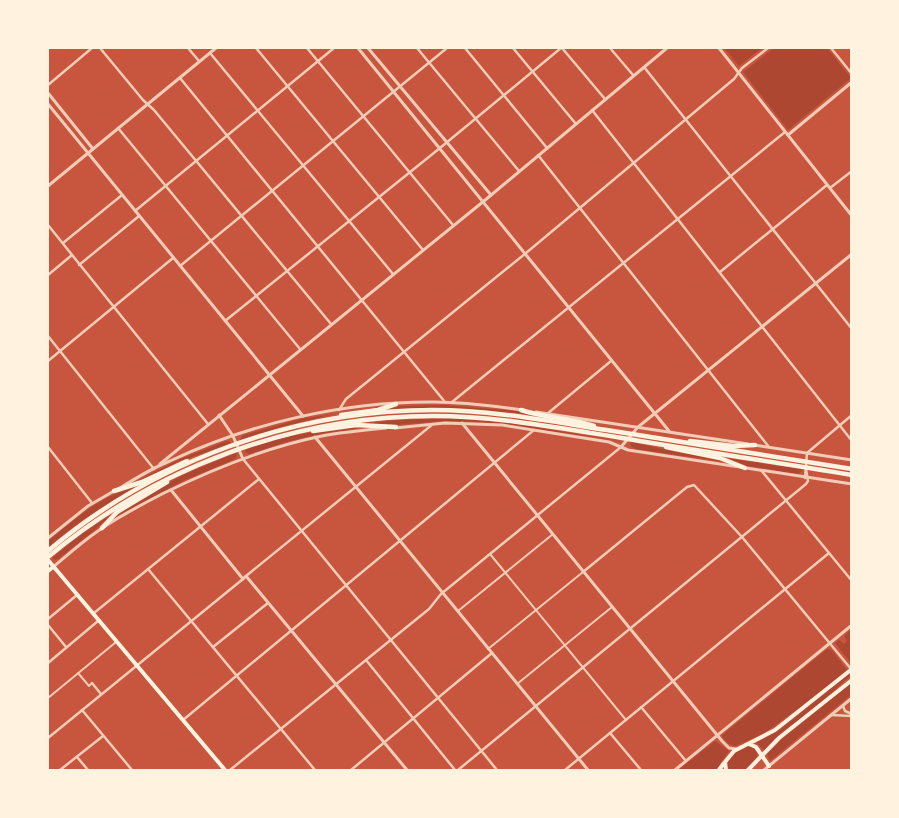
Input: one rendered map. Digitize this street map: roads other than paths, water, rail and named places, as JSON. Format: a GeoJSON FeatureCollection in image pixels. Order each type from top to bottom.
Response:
{"type":"FeatureCollection","features":[{"type":"Feature","properties":{"kind":"highway"},"geometry":{"type":"LineString","coordinates":[[329,420],[344,414],[378,410],[396,404]]}},
{"type":"Feature","properties":{"kind":"highway"},"geometry":{"type":"LineString","coordinates":[[48,559],[96,520],[174,476],[238,447],[280,431],[329,420],[399,412],[445,410],[517,416],[666,440],[852,474]]}},
{"type":"Feature","properties":{"kind":"highway"},"geometry":{"type":"LineString","coordinates":[[521,410],[540,416],[583,423],[607,430]]}},
{"type":"Feature","properties":{"kind":"highway"},"geometry":{"type":"LineString","coordinates":[[114,491],[142,482],[179,464],[212,453],[301,431],[336,424],[389,418],[451,416],[516,421],[655,444],[806,465],[852,469]]}},
{"type":"Feature","properties":{"kind":"highway"},"geometry":{"type":"LineString","coordinates":[[301,431],[320,431],[358,425],[396,428]]}},
{"type":"Feature","properties":{"kind":"highway"},"geometry":{"type":"LineString","coordinates":[[666,440],[735,446],[755,445]]}},
{"type":"Feature","properties":{"kind":"highway"},"geometry":{"type":"LineString","coordinates":[[655,444],[674,450],[720,458],[745,468]]}},
{"type":"Feature","properties":{"kind":"highway"},"geometry":{"type":"LineString","coordinates":[[48,551],[85,522],[131,493],[178,467],[212,453]]}},
{"type":"Feature","properties":{"kind":"highway"},"geometry":{"type":"LineString","coordinates":[[102,528],[117,512],[159,488],[174,476]]}},
{"type":"Feature","properties":{"kind":"main road"},"geometry":{"type":"LineString","coordinates":[[48,559],[224,770]]}},
{"type":"Feature","properties":{"kind":"main road"},"geometry":{"type":"LineString","coordinates":[[48,572],[53,567]]}},
{"type":"Feature","properties":{"kind":"main road"},"geometry":{"type":"LineString","coordinates":[[719,770],[736,749],[749,744],[781,725],[852,669]]}},
{"type":"Feature","properties":{"kind":"main road"},"geometry":{"type":"LineString","coordinates":[[748,770],[782,735],[852,680]]}},
{"type":"Feature","properties":{"kind":"main road"},"geometry":{"type":"LineString","coordinates":[[749,744],[754,744],[758,748],[771,768]]}},
{"type":"Feature","properties":{"kind":"main road"},"geometry":{"type":"LineString","coordinates":[[758,748],[760,754],[758,760]]}},
{"type":"Feature","properties":{"kind":"main road"},"geometry":{"type":"LineString","coordinates":[[726,760],[726,770]]}},
{"type":"Feature","properties":{"kind":"street"},"geometry":{"type":"LineString","coordinates":[[48,85],[92,48]]}},
{"type":"Feature","properties":{"kind":"street"},"geometry":{"type":"LineString","coordinates":[[100,48],[331,324]]}},
{"type":"Feature","properties":{"kind":"street"},"geometry":{"type":"LineString","coordinates":[[188,48],[199,61]]}},
{"type":"Feature","properties":{"kind":"street"},"geometry":{"type":"LineString","coordinates":[[48,186],[216,48]]}},
{"type":"Feature","properties":{"kind":"street"},"geometry":{"type":"LineString","coordinates":[[256,48],[423,250]]}},
{"type":"Feature","properties":{"kind":"street"},"geometry":{"type":"LineString","coordinates":[[307,48],[454,225]]}},
{"type":"Feature","properties":{"kind":"street"},"geometry":{"type":"LineString","coordinates":[[135,211],[334,48]]}},
{"type":"Feature","properties":{"kind":"street"},"geometry":{"type":"LineString","coordinates":[[358,48],[670,432]]}},
{"type":"Feature","properties":{"kind":"street"},"geometry":{"type":"LineString","coordinates":[[368,48],[491,195]]}},
{"type":"Feature","properties":{"kind":"street"},"geometry":{"type":"LineString","coordinates":[[417,48],[519,171]]}},
{"type":"Feature","properties":{"kind":"street"},"geometry":{"type":"LineString","coordinates":[[180,266],[447,48]]}},
{"type":"Feature","properties":{"kind":"street"},"geometry":{"type":"LineString","coordinates":[[465,48],[547,148]]}},
{"type":"Feature","properties":{"kind":"street"},"geometry":{"type":"LineString","coordinates":[[513,48],[576,124]]}},
{"type":"Feature","properties":{"kind":"street"},"geometry":{"type":"LineString","coordinates":[[225,322],[562,48],[604,99]]}},
{"type":"Feature","properties":{"kind":"street"},"geometry":{"type":"LineString","coordinates":[[610,48],[633,75]]}},
{"type":"Feature","properties":{"kind":"street"},"geometry":{"type":"LineString","coordinates":[[154,469],[484,201],[644,67],[661,49],[666,48]]}},
{"type":"Feature","properties":{"kind":"street"},"geometry":{"type":"LineString","coordinates":[[719,48],[852,216]]}},
{"type":"Feature","properties":{"kind":"street"},"geometry":{"type":"LineString","coordinates":[[339,410],[346,399],[526,253],[734,79],[743,67],[768,48]]}},
{"type":"Feature","properties":{"kind":"street"},"geometry":{"type":"LineString","coordinates":[[831,48],[852,74]]}},
{"type":"Feature","properties":{"kind":"street"},"geometry":{"type":"LineString","coordinates":[[210,53],[393,274]]}},
{"type":"Feature","properties":{"kind":"street"},"geometry":{"type":"LineString","coordinates":[[644,67],[852,329]]}},
{"type":"Feature","properties":{"kind":"street"},"geometry":{"type":"LineString","coordinates":[[179,78],[445,402]]}},
{"type":"Feature","properties":{"kind":"street"},"geometry":{"type":"LineString","coordinates":[[452,402],[730,176],[852,82]]}},
{"type":"Feature","properties":{"kind":"street"},"geometry":{"type":"LineString","coordinates":[[48,93],[93,149]]}},
{"type":"Feature","properties":{"kind":"street"},"geometry":{"type":"LineString","coordinates":[[48,104],[302,416]]}},
{"type":"Feature","properties":{"kind":"street"},"geometry":{"type":"LineString","coordinates":[[592,110],[852,441]]}},
{"type":"Feature","properties":{"kind":"street"},"geometry":{"type":"LineString","coordinates":[[118,128],[300,349]]}},
{"type":"Feature","properties":{"kind":"street"},"geometry":{"type":"LineString","coordinates":[[538,155],[769,447]]}},
{"type":"Feature","properties":{"kind":"street"},"geometry":{"type":"LineString","coordinates":[[719,273],[828,187],[852,171]]}},
{"type":"Feature","properties":{"kind":"street"},"geometry":{"type":"LineString","coordinates":[[63,244],[122,195]]}},
{"type":"Feature","properties":{"kind":"street"},"geometry":{"type":"LineString","coordinates":[[79,265],[139,216]]}},
{"type":"Feature","properties":{"kind":"street"},"geometry":{"type":"LineString","coordinates":[[48,225],[208,424]]}},
{"type":"Feature","properties":{"kind":"street"},"geometry":{"type":"LineString","coordinates":[[230,770],[430,608],[442,593],[621,447],[638,427],[852,254]]}},
{"type":"Feature","properties":{"kind":"street"},"geometry":{"type":"LineString","coordinates":[[48,275],[72,255]]}},
{"type":"Feature","properties":{"kind":"street"},"geometry":{"type":"LineString","coordinates":[[48,361],[173,258]]}},
{"type":"Feature","properties":{"kind":"street"},"geometry":{"type":"LineString","coordinates":[[48,336],[154,469]]}},
{"type":"Feature","properties":{"kind":"street"},"geometry":{"type":"LineString","coordinates":[[546,414],[612,360]]}},
{"type":"Feature","properties":{"kind":"street"},"geometry":{"type":"LineString","coordinates":[[48,538],[92,503],[182,455],[233,436],[302,416],[396,404],[452,402],[521,410],[852,460]]}},
{"type":"Feature","properties":{"kind":"street"},"geometry":{"type":"LineString","coordinates":[[219,415],[233,436],[243,459],[497,770]]}},
{"type":"Feature","properties":{"kind":"street"},"geometry":{"type":"LineString","coordinates":[[366,660],[456,770],[806,484],[807,453],[852,415]]}},
{"type":"Feature","properties":{"kind":"street"},"geometry":{"type":"LineString","coordinates":[[462,423],[717,736],[726,746],[736,749]]}},
{"type":"Feature","properties":{"kind":"street"},"geometry":{"type":"LineString","coordinates":[[48,738],[433,424]]}},
{"type":"Feature","properties":{"kind":"street"},"geometry":{"type":"LineString","coordinates":[[53,567],[102,528],[131,510],[198,477],[271,449],[349,432],[433,424],[488,424],[611,442],[628,450],[852,484]]}},
{"type":"Feature","properties":{"kind":"street"},"geometry":{"type":"LineString","coordinates":[[183,720],[534,430]]}},
{"type":"Feature","properties":{"kind":"street"},"geometry":{"type":"LineString","coordinates":[[315,438],[588,770]]}},
{"type":"Feature","properties":{"kind":"street"},"geometry":{"type":"LineString","coordinates":[[48,447],[92,503]]}},
{"type":"Feature","properties":{"kind":"street"},"geometry":{"type":"LineString","coordinates":[[761,470],[852,581]]}},
{"type":"Feature","properties":{"kind":"street"},"geometry":{"type":"LineString","coordinates":[[92,614],[259,479]]}},
{"type":"Feature","properties":{"kind":"street"},"geometry":{"type":"LineString","coordinates":[[488,649],[685,488],[692,485],[698,488],[742,537],[852,669]]}},
{"type":"Feature","properties":{"kind":"street"},"geometry":{"type":"LineString","coordinates":[[171,490],[243,579]]}},
{"type":"Feature","properties":{"kind":"street"},"geometry":{"type":"LineString","coordinates":[[458,612],[553,534]]}},
{"type":"Feature","properties":{"kind":"street"},"geometry":{"type":"LineString","coordinates":[[565,770],[829,553]]}},
{"type":"Feature","properties":{"kind":"street"},"geometry":{"type":"LineString","coordinates":[[490,554],[626,720]]}},
{"type":"Feature","properties":{"kind":"street"},"geometry":{"type":"LineString","coordinates":[[148,569],[315,770]]}},
{"type":"Feature","properties":{"kind":"street"},"geometry":{"type":"LineString","coordinates":[[246,576],[407,770]]}},
{"type":"Feature","properties":{"kind":"street"},"geometry":{"type":"LineString","coordinates":[[48,619],[77,595]]}},
{"type":"Feature","properties":{"kind":"street"},"geometry":{"type":"LineString","coordinates":[[213,647],[268,602]]}},
{"type":"Feature","properties":{"kind":"street"},"geometry":{"type":"LineString","coordinates":[[517,684],[612,607]]}},
{"type":"Feature","properties":{"kind":"street"},"geometry":{"type":"LineString","coordinates":[[48,663],[98,621]]}},
{"type":"Feature","properties":{"kind":"street"},"geometry":{"type":"LineString","coordinates":[[48,625],[66,647]]}},
{"type":"Feature","properties":{"kind":"street"},"geometry":{"type":"LineString","coordinates":[[675,770],[852,625]]}},
{"type":"Feature","properties":{"kind":"street"},"geometry":{"type":"LineString","coordinates":[[48,698],[116,642]]}},
{"type":"Feature","properties":{"kind":"street"},"geometry":{"type":"LineString","coordinates":[[351,770],[492,653]]}},
{"type":"Feature","properties":{"kind":"street"},"geometry":{"type":"LineString","coordinates":[[78,673],[89,686],[92,683],[101,694]]}},
{"type":"Feature","properties":{"kind":"street"},"geometry":{"type":"LineString","coordinates":[[764,770],[771,768],[852,698]]}},
{"type":"Feature","properties":{"kind":"street"},"geometry":{"type":"LineString","coordinates":[[844,704],[844,710],[852,715]]}},
{"type":"Feature","properties":{"kind":"street"},"geometry":{"type":"LineString","coordinates":[[641,708],[686,762]]}},
{"type":"Feature","properties":{"kind":"street"},"geometry":{"type":"LineString","coordinates":[[82,710],[132,770]]}},
{"type":"Feature","properties":{"kind":"street"},"geometry":{"type":"LineString","coordinates":[[831,715],[852,715]]}},
{"type":"Feature","properties":{"kind":"street"},"geometry":{"type":"LineString","coordinates":[[610,733],[641,770]]}},
{"type":"Feature","properties":{"kind":"street"},"geometry":{"type":"LineString","coordinates":[[60,770],[103,736]]}},
{"type":"Feature","properties":{"kind":"street"},"geometry":{"type":"LineString","coordinates":[[77,757],[88,770]]}}]}
